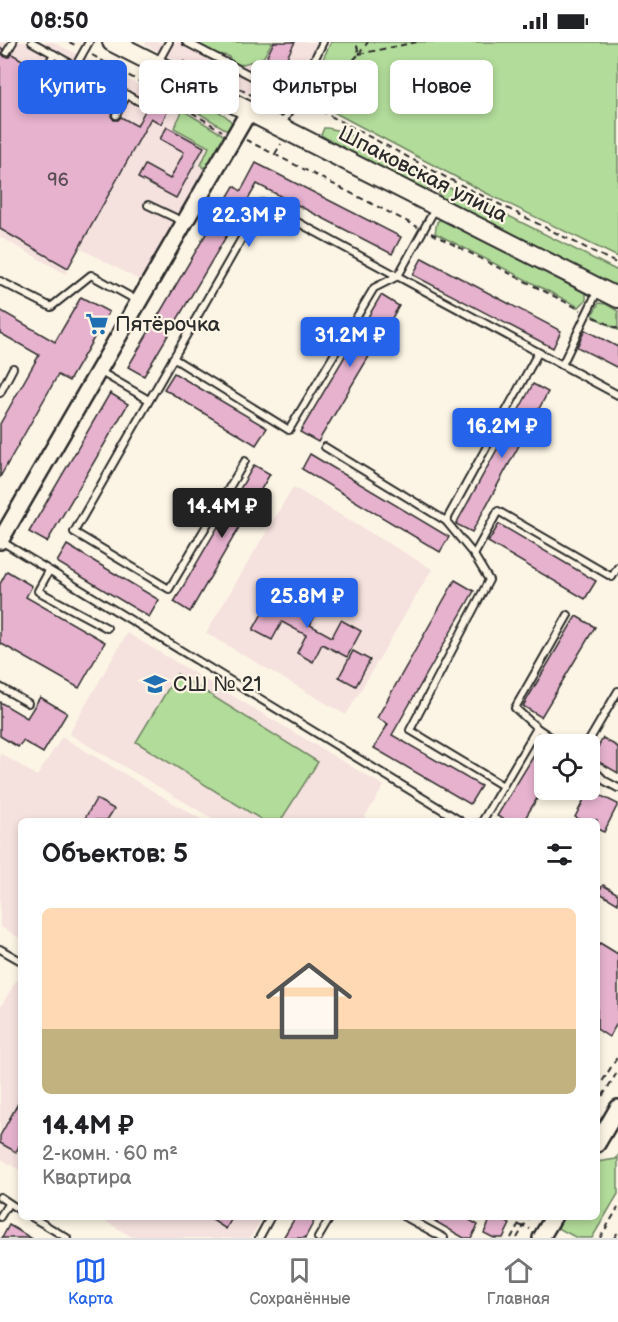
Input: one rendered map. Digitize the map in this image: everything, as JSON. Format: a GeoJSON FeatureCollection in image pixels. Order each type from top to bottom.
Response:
{"type":"FeatureCollection","features":[{"type":"Feature","properties":{"kind":"main road","name":"Шпаковская улица"},"geometry":{"type":"LineString","coordinates":[[112,42],[160,58],[249,111],[618,298]]}},
{"type":"Feature","properties":{"kind":"street"},"geometry":{"type":"LineString","coordinates":[[0,541],[249,111]]}},
{"type":"Feature","properties":{"kind":"street"},"geometry":{"type":"LineString","coordinates":[[600,1139],[618,1108]]}},
{"type":"Feature","properties":{"kind":"street"},"geometry":{"type":"LineString","coordinates":[[541,1238],[552,1220]]}},
{"type":"Feature","properties":{"kind":"lane"},"geometry":{"type":"LineString","coordinates":[[8,52],[13,42]]}},
{"type":"Feature","properties":{"kind":"lane"},"geometry":{"type":"LineString","coordinates":[[32,42],[64,60]]}},
{"type":"Feature","properties":{"kind":"lane"},"geometry":{"type":"LineString","coordinates":[[78,60],[89,42]]}},
{"type":"Feature","properties":{"kind":"lane"},"geometry":{"type":"LineString","coordinates":[[160,58],[169,42]]}},
{"type":"Feature","properties":{"kind":"lane"},"geometry":{"type":"LineString","coordinates":[[186,42],[251,76]]}},
{"type":"Feature","properties":{"kind":"lane"},"geometry":{"type":"LineString","coordinates":[[314,60],[323,42]]}},
{"type":"Feature","properties":{"kind":"lane"},"geometry":{"type":"LineString","coordinates":[[51,60],[54,54]]}},
{"type":"Feature","properties":{"kind":"lane"},"geometry":{"type":"LineString","coordinates":[[127,95],[138,101]]}},
{"type":"Feature","properties":{"kind":"lane"},"geometry":{"type":"LineString","coordinates":[[281,127],[288,114]]}},
{"type":"Feature","properties":{"kind":"lane"},"geometry":{"type":"LineString","coordinates":[[245,461],[170,589],[74,532],[262,203],[618,395]]}},
{"type":"Feature","properties":{"kind":"lane"},"geometry":{"type":"LineString","coordinates":[[148,205],[184,222]]}},
{"type":"Feature","properties":{"kind":"lane"},"geometry":{"type":"LineString","coordinates":[[173,358],[288,430],[374,288],[398,276],[436,206]]}},
{"type":"Feature","properties":{"kind":"lane"},"geometry":{"type":"LineString","coordinates":[[0,281],[51,307],[91,275],[139,301]]}},
{"type":"Feature","properties":{"kind":"lane"},"geometry":{"type":"LineString","coordinates":[[562,365],[598,288]]}},
{"type":"Feature","properties":{"kind":"lane"},"geometry":{"type":"LineString","coordinates":[[446,521],[538,353]]}},
{"type":"Feature","properties":{"kind":"lane"},"geometry":{"type":"LineString","coordinates":[[0,393],[13,368]]}},
{"type":"Feature","properties":{"kind":"lane"},"geometry":{"type":"LineString","coordinates":[[99,371],[149,400]]}},
{"type":"Feature","properties":{"kind":"lane"},"geometry":{"type":"LineString","coordinates":[[325,447],[446,521],[474,555],[489,580],[410,730],[503,786]]}},
{"type":"Feature","properties":{"kind":"lane"},"geometry":{"type":"LineString","coordinates":[[474,555],[498,511],[612,577],[618,567]]}},
{"type":"Feature","properties":{"kind":"lane"},"geometry":{"type":"LineString","coordinates":[[0,541],[456,818]]}},
{"type":"Feature","properties":{"kind":"lane"},"geometry":{"type":"LineString","coordinates":[[49,571],[38,591],[107,628]]}},
{"type":"Feature","properties":{"kind":"lane"},"geometry":{"type":"LineString","coordinates":[[545,734],[516,708],[568,615]]}},
{"type":"Feature","properties":{"kind":"lane"},"geometry":{"type":"LineString","coordinates":[[0,687],[28,703]]}},
{"type":"Feature","properties":{"kind":"lane"},"geometry":{"type":"LineString","coordinates":[[593,734],[618,691]]}},
{"type":"Feature","properties":{"kind":"lane"},"geometry":{"type":"LineString","coordinates":[[484,818],[537,729]]}},
{"type":"Feature","properties":{"kind":"lane"},"geometry":{"type":"LineString","coordinates":[[600,776],[618,788]]}},
{"type":"Feature","properties":{"kind":"lane"},"geometry":{"type":"LineString","coordinates":[[0,949],[18,959]]}},
{"type":"Feature","properties":{"kind":"lane"},"geometry":{"type":"LineString","coordinates":[[0,1197],[18,1209]]}},
{"type":"Feature","properties":{"kind":"lane"},"geometry":{"type":"LineString","coordinates":[[0,1217],[8,1204]]}},
{"type":"Feature","properties":{"kind":"lane"},"geometry":{"type":"LineString","coordinates":[[37,1220],[67,1238]]}},
{"type":"Feature","properties":{"kind":"lane"},"geometry":{"type":"LineString","coordinates":[[259,1238],[269,1220]]}},
{"type":"Feature","properties":{"kind":"lane"},"geometry":{"type":"LineString","coordinates":[[318,1238],[329,1220]]}},
{"type":"Feature","properties":{"kind":"lane"},"geometry":{"type":"LineString","coordinates":[[411,1220],[444,1238]]}},
{"type":"Feature","properties":{"kind":"path"},"geometry":{"type":"LineString","coordinates":[[69,42],[167,97],[228,135],[236,135],[618,329]]}},
{"type":"Feature","properties":{"kind":"path"},"geometry":{"type":"LineString","coordinates":[[356,42],[359,54]]}},
{"type":"Feature","properties":{"kind":"path"},"geometry":{"type":"LineString","coordinates":[[353,60],[368,42]]}},
{"type":"Feature","properties":{"kind":"path"},"geometry":{"type":"LineString","coordinates":[[359,54],[417,42]]}},
{"type":"Feature","properties":{"kind":"path"},"geometry":{"type":"LineString","coordinates":[[160,58],[251,97]]}},
{"type":"Feature","properties":{"kind":"path"},"geometry":{"type":"LineString","coordinates":[[327,114],[451,180],[618,264]]}},
{"type":"Feature","properties":{"kind":"path"},"geometry":{"type":"LineString","coordinates":[[600,1085],[618,1056]]}},
{"type":"Feature","properties":{"kind":"path"},"geometry":{"type":"LineString","coordinates":[[600,1100],[618,1071]]}},
{"type":"Feature","properties":{"kind":"path"},"geometry":{"type":"LineString","coordinates":[[600,1238],[618,1208]]}},
{"type":"Feature","properties":{"kind":"path"},"geometry":{"type":"LineString","coordinates":[[511,1238],[521,1220]]}},
{"type":"Feature","properties":{"kind":"path"},"geometry":{"type":"LineString","coordinates":[[517,1238],[528,1220]]}},
{"type":"Feature","properties":{"kind":"path"},"geometry":{"type":"LineString","coordinates":[[615,1238],[618,1232]]}},
{"type":"Feature","properties":{"kind":"shaded area"},"geometry":{"type":"Polygon","coordinates":[[[0,42],[53,42],[89,60],[18,60],[18,114],[127,114],[127,79],[139,85],[139,114],[222,114],[229,118],[233,124],[143,282],[80,248],[66,274],[0,237],[0,42]]]}},
{"type":"Feature","properties":{"kind":"shaded area"},"geometry":{"type":"Polygon","coordinates":[[[146,42],[328,42],[319,60],[251,60],[251,98],[239,92],[239,60],[175,60],[145,45],[146,42]]]}},
{"type":"Feature","properties":{"kind":"shaded area"},"geometry":{"type":"Polygon","coordinates":[[[293,487],[432,569],[346,715],[206,633],[293,487]]]}},
{"type":"Feature","properties":{"kind":"shaded area","name":"СШ № 21"},"geometry":{"type":"Polygon","coordinates":[[[127,633],[384,786],[364,818],[212,818],[69,734],[127,633]]]}},
{"type":"Feature","properties":{"kind":"shaded area"},"geometry":{"type":"Polygon","coordinates":[[[62,737],[199,818],[18,818],[18,937],[0,926],[0,753],[37,776],[62,737]]]}},
{"type":"Feature","properties":{"kind":"shaded area"},"geometry":{"type":"Polygon","coordinates":[[[18,978],[18,1169],[0,1158],[0,1008],[18,978]]]}},
{"type":"Feature","properties":{"kind":"shaded area"},"geometry":{"type":"Polygon","coordinates":[[[103,1220],[261,1220],[250,1238],[134,1238],[103,1220]]]}},
{"type":"Feature","properties":{"kind":"green space"},"geometry":{"type":"Polygon","coordinates":[[[194,42],[272,42],[263,58],[240,65],[239,60],[231,60],[228,56],[201,49],[194,42]]]}},
{"type":"Feature","properties":{"kind":"green space"},"geometry":{"type":"Polygon","coordinates":[[[331,42],[618,42],[618,257],[486,193],[337,114],[378,114],[378,60],[322,60],[331,42]]]}},
{"type":"Feature","properties":{"kind":"green space"},"geometry":{"type":"Polygon","coordinates":[[[181,114],[189,114],[225,138],[206,168],[203,168],[201,165],[209,147],[174,128],[181,114]]]}},
{"type":"Feature","properties":{"kind":"green space"},"geometry":{"type":"Polygon","coordinates":[[[200,114],[225,115],[233,124],[230,132],[200,114]]]}},
{"type":"Feature","properties":{"kind":"green space"},"geometry":{"type":"Polygon","coordinates":[[[324,128],[346,133],[393,157],[430,178],[433,183],[431,188],[426,190],[347,151],[321,135],[324,128]]]}},
{"type":"Feature","properties":{"kind":"green space"},"geometry":{"type":"Polygon","coordinates":[[[441,186],[463,193],[618,271],[618,289],[442,200],[439,193],[441,186]]]}},
{"type":"Feature","properties":{"kind":"green space"},"geometry":{"type":"Polygon","coordinates":[[[441,219],[581,291],[586,294],[586,300],[579,307],[435,233],[437,222],[441,219]]]}},
{"type":"Feature","properties":{"kind":"green space"},"geometry":{"type":"Polygon","coordinates":[[[599,303],[618,311],[618,330],[594,317],[593,313],[599,303]]]}},
{"type":"Feature","properties":{"kind":"green space"},"geometry":{"type":"Polygon","coordinates":[[[177,674],[318,762],[282,818],[259,818],[136,742],[177,674]]]}},
{"type":"Feature","properties":{"kind":"green space"},"geometry":{"type":"Polygon","coordinates":[[[618,1155],[618,1194],[592,1238],[577,1238],[556,1227],[560,1220],[600,1220],[600,1162],[616,1159],[618,1155]]]}},
{"type":"Feature","properties":{"kind":"building"},"geometry":{"type":"Polygon","coordinates":[[[274,42],[295,42],[286,60],[274,60],[267,56],[274,42]]]}},
{"type":"Feature","properties":{"kind":"building"},"geometry":{"type":"Polygon","coordinates":[[[0,47],[5,57],[12,54],[22,60],[18,60],[18,114],[112,114],[114,120],[121,117],[137,126],[143,114],[166,114],[161,124],[151,118],[68,268],[0,229],[0,47]]]}},
{"type":"Feature","properties":{"kind":"building"},"geometry":{"type":"Polygon","coordinates":[[[167,127],[204,147],[176,198],[138,178],[145,165],[170,179],[184,152],[160,139],[167,127]]]}},
{"type":"Feature","properties":{"kind":"building"},"geometry":{"type":"Polygon","coordinates":[[[256,163],[401,237],[392,254],[257,184],[144,376],[128,367],[234,186],[241,191],[256,163]]]}},
{"type":"Feature","properties":{"kind":"building"},"geometry":{"type":"Polygon","coordinates":[[[422,258],[561,331],[553,348],[413,275],[422,258]]]}},
{"type":"Feature","properties":{"kind":"building"},"geometry":{"type":"Polygon","coordinates":[[[381,295],[399,306],[318,442],[300,432],[381,295]]]}},
{"type":"Feature","properties":{"kind":"building"},"geometry":{"type":"Polygon","coordinates":[[[81,297],[109,312],[69,381],[58,375],[0,477],[0,424],[39,355],[0,333],[0,310],[55,342],[81,297]]]}},
{"type":"Feature","properties":{"kind":"building"},"geometry":{"type":"Polygon","coordinates":[[[585,330],[618,347],[618,368],[577,347],[585,330]]]}},
{"type":"Feature","properties":{"kind":"building"},"geometry":{"type":"Polygon","coordinates":[[[174,373],[267,428],[256,445],[164,389],[174,373]]]}},
{"type":"Feature","properties":{"kind":"building"},"geometry":{"type":"Polygon","coordinates":[[[533,384],[548,392],[472,532],[456,524],[533,384]]]}},
{"type":"Feature","properties":{"kind":"building"},"geometry":{"type":"Polygon","coordinates":[[[110,393],[128,404],[47,542],[29,532],[110,393]]]}},
{"type":"Feature","properties":{"kind":"building"},"geometry":{"type":"Polygon","coordinates":[[[310,454],[449,537],[440,552],[302,469],[310,454]]]}},
{"type":"Feature","properties":{"kind":"building"},"geometry":{"type":"Polygon","coordinates":[[[254,465],[270,474],[190,612],[174,602],[254,465]]]}},
{"type":"Feature","properties":{"kind":"building"},"geometry":{"type":"Polygon","coordinates":[[[499,524],[596,581],[585,599],[488,542],[499,524]]]}},
{"type":"Feature","properties":{"kind":"building"},"geometry":{"type":"Polygon","coordinates":[[[67,545],[159,600],[149,617],[57,562],[67,545]]]}},
{"type":"Feature","properties":{"kind":"building"},"geometry":{"type":"Polygon","coordinates":[[[7,571],[32,586],[26,597],[105,642],[79,688],[0,643],[0,584],[7,571]]]}},
{"type":"Feature","properties":{"kind":"building"},"geometry":{"type":"Polygon","coordinates":[[[455,580],[474,591],[392,735],[481,786],[470,804],[374,748],[388,724],[377,718],[455,580]]]}},
{"type":"Feature","properties":{"kind":"building"},"geometry":{"type":"Polygon","coordinates":[[[300,596],[320,607],[310,625],[332,637],[341,620],[361,631],[347,657],[322,644],[313,662],[297,653],[306,635],[282,622],[272,640],[253,630],[269,601],[291,613],[300,596]]]}},
{"type":"Feature","properties":{"kind":"building"},"geometry":{"type":"Polygon","coordinates":[[[576,616],[595,627],[541,717],[523,706],[576,616]]]}},
{"type":"Feature","properties":{"kind":"building"},"geometry":{"type":"Polygon","coordinates":[[[353,651],[370,660],[356,686],[339,677],[353,651]]]}},
{"type":"Feature","properties":{"kind":"building"},"geometry":{"type":"Polygon","coordinates":[[[40,697],[67,713],[43,753],[23,741],[18,747],[0,736],[0,702],[27,718],[40,697]]]}},
{"type":"Feature","properties":{"kind":"building"},"geometry":{"type":"Polygon","coordinates":[[[603,738],[618,747],[618,773],[600,763],[600,743],[603,738]]]}},
{"type":"Feature","properties":{"kind":"building"},"geometry":{"type":"Polygon","coordinates":[[[534,755],[534,800],[536,800],[525,818],[497,816],[534,755]]]}},
{"type":"Feature","properties":{"kind":"building"},"geometry":{"type":"Polygon","coordinates":[[[600,795],[618,804],[604,832],[600,830],[600,818],[575,817],[584,800],[600,800],[600,795]]]}},
{"type":"Feature","properties":{"kind":"building"},"geometry":{"type":"Polygon","coordinates":[[[96,799],[114,809],[108,818],[85,818],[96,799]]]}},
{"type":"Feature","properties":{"kind":"building"},"geometry":{"type":"Polygon","coordinates":[[[603,885],[618,894],[618,904],[600,893],[603,885]]]}},
{"type":"Feature","properties":{"kind":"building"},"geometry":{"type":"Polygon","coordinates":[[[600,943],[618,954],[618,1022],[609,1037],[600,1031],[600,943]]]}},
{"type":"Feature","properties":{"kind":"building"},"geometry":{"type":"Polygon","coordinates":[[[18,1103],[18,1148],[16,1152],[0,1143],[0,1136],[18,1103]]]}},
{"type":"Feature","properties":{"kind":"building"},"geometry":{"type":"Polygon","coordinates":[[[212,1220],[231,1220],[226,1229],[212,1220]]]}},
{"type":"Feature","properties":{"kind":"building"},"geometry":{"type":"Polygon","coordinates":[[[294,1220],[315,1220],[305,1238],[283,1238],[294,1220]]]}},
{"type":"Feature","properties":{"kind":"building"},"geometry":{"type":"Polygon","coordinates":[[[433,1220],[470,1220],[478,1225],[471,1238],[464,1238],[433,1220]]]}},
{"type":"Feature","properties":{"kind":"building"},"geometry":{"type":"Polygon","coordinates":[[[490,1220],[503,1220],[510,1224],[503,1238],[494,1238],[484,1233],[490,1220]]]}},
{"type":"Feature","properties":{"kind":"building"},"geometry":{"type":"Polygon","coordinates":[[[9,1225],[31,1238],[2,1238],[9,1225]]]}},
{"type":"Feature","properties":{"kind":"place","name":"Пятёрочка"},"geometry":{"type":"Point","coordinates":[97,324]}},
{"type":"Feature","properties":{"kind":"place","name":"СШ № 21"},"geometry":{"type":"Point","coordinates":[155,684]}}]}
